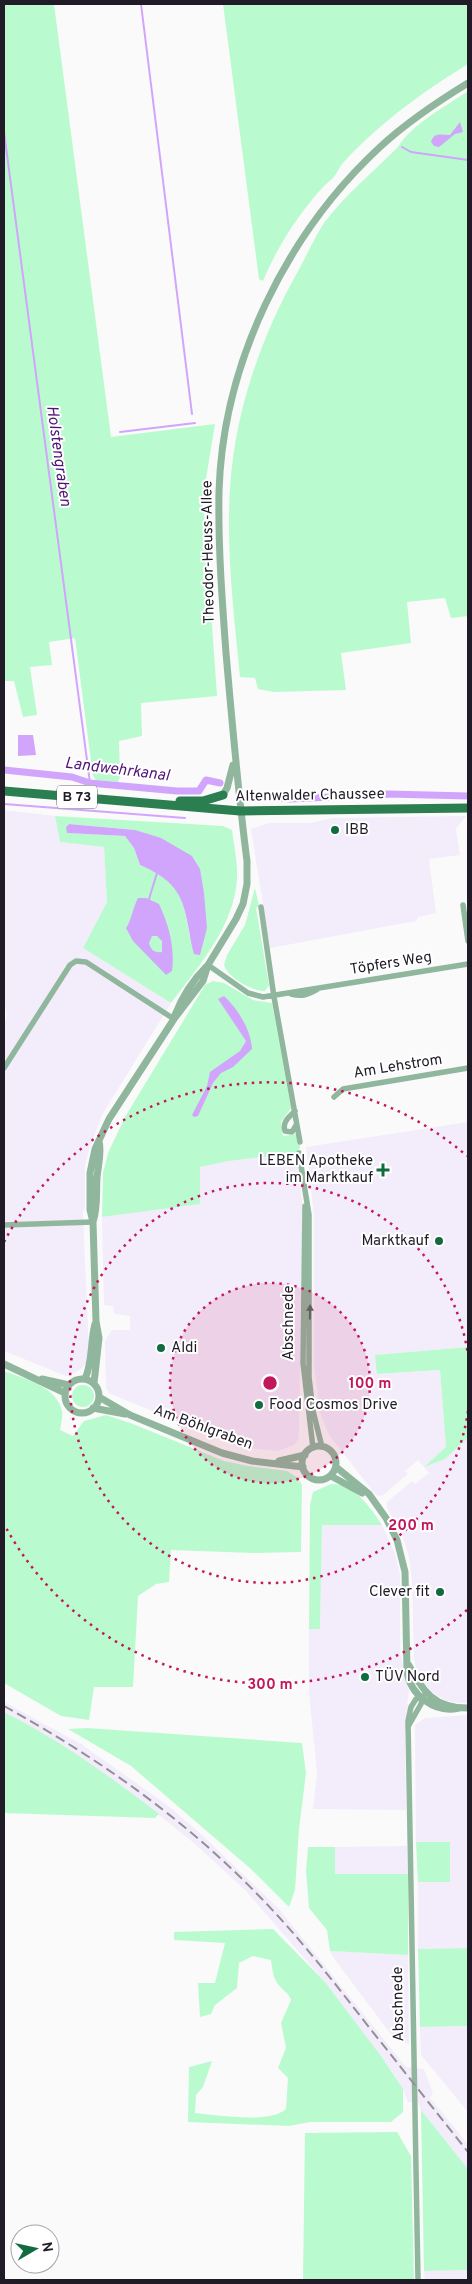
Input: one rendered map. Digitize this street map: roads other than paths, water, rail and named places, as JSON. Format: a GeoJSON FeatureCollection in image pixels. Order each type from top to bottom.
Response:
{"type":"FeatureCollection","features":[{"type":"Feature","properties":{"kind":"main road","name":"Altenwalder Chaussee"},"geometry":{"type":"LineString","coordinates":[[4,791],[240,811],[468,808]]}},
{"type":"Feature","properties":{"kind":"main road","name":"Altenwalder Chaussee"},"geometry":{"type":"LineString","coordinates":[[153,804],[166,801],[204,801],[223,794]]}},
{"type":"Feature","properties":{"kind":"street","name":"Theodor-Heuss-Allee"},"geometry":{"type":"LineString","coordinates":[[93,1222],[97,1204],[97,1180],[101,1149],[99,1141],[109,1119],[174,1019],[202,981],[208,965],[236,919],[243,904],[248,884],[247,861],[234,760],[222,609],[219,490],[225,435],[245,356],[273,288],[307,231],[337,193],[365,162],[395,134],[435,104],[468,83]]}},
{"type":"Feature","properties":{"kind":"street"},"geometry":{"type":"LineString","coordinates":[[223,794],[227,788],[234,760]]}},
{"type":"Feature","properties":{"kind":"street"},"geometry":{"type":"LineString","coordinates":[[462,905],[468,941]]}},
{"type":"Feature","properties":{"kind":"street"},"geometry":{"type":"LineString","coordinates":[[261,907],[274,996],[300,1142]]}},
{"type":"Feature","properties":{"kind":"street"},"geometry":{"type":"LineString","coordinates":[[4,1068],[70,966],[76,961],[86,962],[174,1019]]}},
{"type":"Feature","properties":{"kind":"street","name":"Töpfers Weg"},"geometry":{"type":"LineString","coordinates":[[208,965],[248,992],[263,997],[291,994],[299,996],[309,995],[318,989],[468,964]]}},
{"type":"Feature","properties":{"kind":"street","name":"Am Lehstrom"},"geometry":{"type":"LineString","coordinates":[[334,1097],[343,1089],[468,1068]]}},
{"type":"Feature","properties":{"kind":"street"},"geometry":{"type":"LineString","coordinates":[[295,1111],[285,1122],[285,1131],[292,1132],[297,1124]]}},
{"type":"Feature","properties":{"kind":"street","name":"Abschnede"},"geometry":{"type":"LineString","coordinates":[[299,1153],[309,1215],[309,1377],[313,1412],[322,1447]]}},
{"type":"Feature","properties":{"kind":"street","name":"Abschnede"},"geometry":{"type":"LineString","coordinates":[[306,1196],[303,1363],[313,1448]]}},
{"type":"Feature","properties":{"kind":"street"},"geometry":{"type":"LineString","coordinates":[[4,1224],[93,1222],[98,1349],[94,1384],[99,1397],[93,1408],[81,1412],[75,1411],[66,1402],[65,1393],[69,1385],[78,1379],[85,1379],[94,1384]]}},
{"type":"Feature","properties":{"kind":"street"},"geometry":{"type":"LineString","coordinates":[[85,1379],[91,1364],[92,1336],[96,1322]]}},
{"type":"Feature","properties":{"kind":"street"},"geometry":{"type":"LineString","coordinates":[[4,1364],[37,1378],[65,1393]]}},
{"type":"Feature","properties":{"kind":"street"},"geometry":{"type":"LineString","coordinates":[[37,1378],[69,1385]]}},
{"type":"Feature","properties":{"kind":"street","name":"Am Böhlgraben"},"geometry":{"type":"LineString","coordinates":[[99,1397],[130,1415],[222,1453],[252,1461],[303,1467]]}},
{"type":"Feature","properties":{"kind":"street","name":"Am Böhlgraben"},"geometry":{"type":"LineString","coordinates":[[93,1408],[130,1415]]}},
{"type":"Feature","properties":{"kind":"street"},"geometry":{"type":"LineString","coordinates":[[331,1476],[336,1467],[334,1456],[331,1452],[322,1447],[313,1448],[305,1455],[303,1467],[308,1475],[316,1480],[331,1476],[340,1479],[373,1500]]}},
{"type":"Feature","properties":{"kind":"street","name":"Am Böhlgraben"},"geometry":{"type":"LineString","coordinates":[[268,1463],[305,1455]]}},
{"type":"Feature","properties":{"kind":"street"},"geometry":{"type":"LineString","coordinates":[[336,1467],[364,1489],[392,1528],[403,1560],[408,1664],[424,1695],[435,1707],[443,1709],[468,1708]]}},
{"type":"Feature","properties":{"kind":"street","name":"Abschnede"},"geometry":{"type":"LineString","coordinates":[[418,2280],[408,1727],[424,1695]]}},
{"type":"Feature","properties":{"kind":"waterway"},"geometry":{"type":"LineString","coordinates":[[141,4],[192,414]]}},
{"type":"Feature","properties":{"kind":"waterway","name":"Holstengraben"},"geometry":{"type":"LineString","coordinates":[[4,132],[90,783]]}},
{"type":"Feature","properties":{"kind":"waterway"},"geometry":{"type":"LineString","coordinates":[[402,147],[411,152],[468,160]]}},
{"type":"Feature","properties":{"kind":"waterway"},"geometry":{"type":"LineString","coordinates":[[120,432],[195,423]]}},
{"type":"Feature","properties":{"kind":"waterway","name":"Landwehrkanal"},"geometry":{"type":"LineString","coordinates":[[4,770],[72,777],[90,783],[177,791],[199,791],[206,780],[220,783]]}},
{"type":"Feature","properties":{"kind":"waterway","name":"Landwehrkanal"},"geometry":{"type":"LineString","coordinates":[[254,795],[291,799],[388,794],[468,796]]}},
{"type":"Feature","properties":{"kind":"waterway"},"geometry":{"type":"LineString","coordinates":[[4,804],[185,818]]}},
{"type":"Feature","properties":{"kind":"waterway"},"geometry":{"type":"LineString","coordinates":[[149,899],[157,873]]}},
{"type":"Feature","properties":{"kind":"railway"},"geometry":{"type":"LineString","coordinates":[[4,1706],[107,1769],[171,1816],[231,1869],[275,1913],[332,1979],[468,2152]]}},
{"type":"Feature","properties":{"kind":"place","name":"IBB"},"geometry":{"type":"Point","coordinates":[335,830]}},
{"type":"Feature","properties":{"kind":"place","name":"LEBEN Apotheke im Marktkauf"},"geometry":{"type":"Point","coordinates":[383,1170]}},
{"type":"Feature","properties":{"kind":"place","name":"Marktkauf"},"geometry":{"type":"Point","coordinates":[439,1241]}},
{"type":"Feature","properties":{"kind":"place","name":"Aldi"},"geometry":{"type":"Point","coordinates":[161,1348]}},
{"type":"Feature","properties":{"kind":"place","name":"Food Cosmos Drive"},"geometry":{"type":"Point","coordinates":[259,1405]}},
{"type":"Feature","properties":{"kind":"place","name":"Clever fit"},"geometry":{"type":"Point","coordinates":[440,1592]}},
{"type":"Feature","properties":{"kind":"place","name":"TÜV Nord"},"geometry":{"type":"Point","coordinates":[365,1677]}}]}
